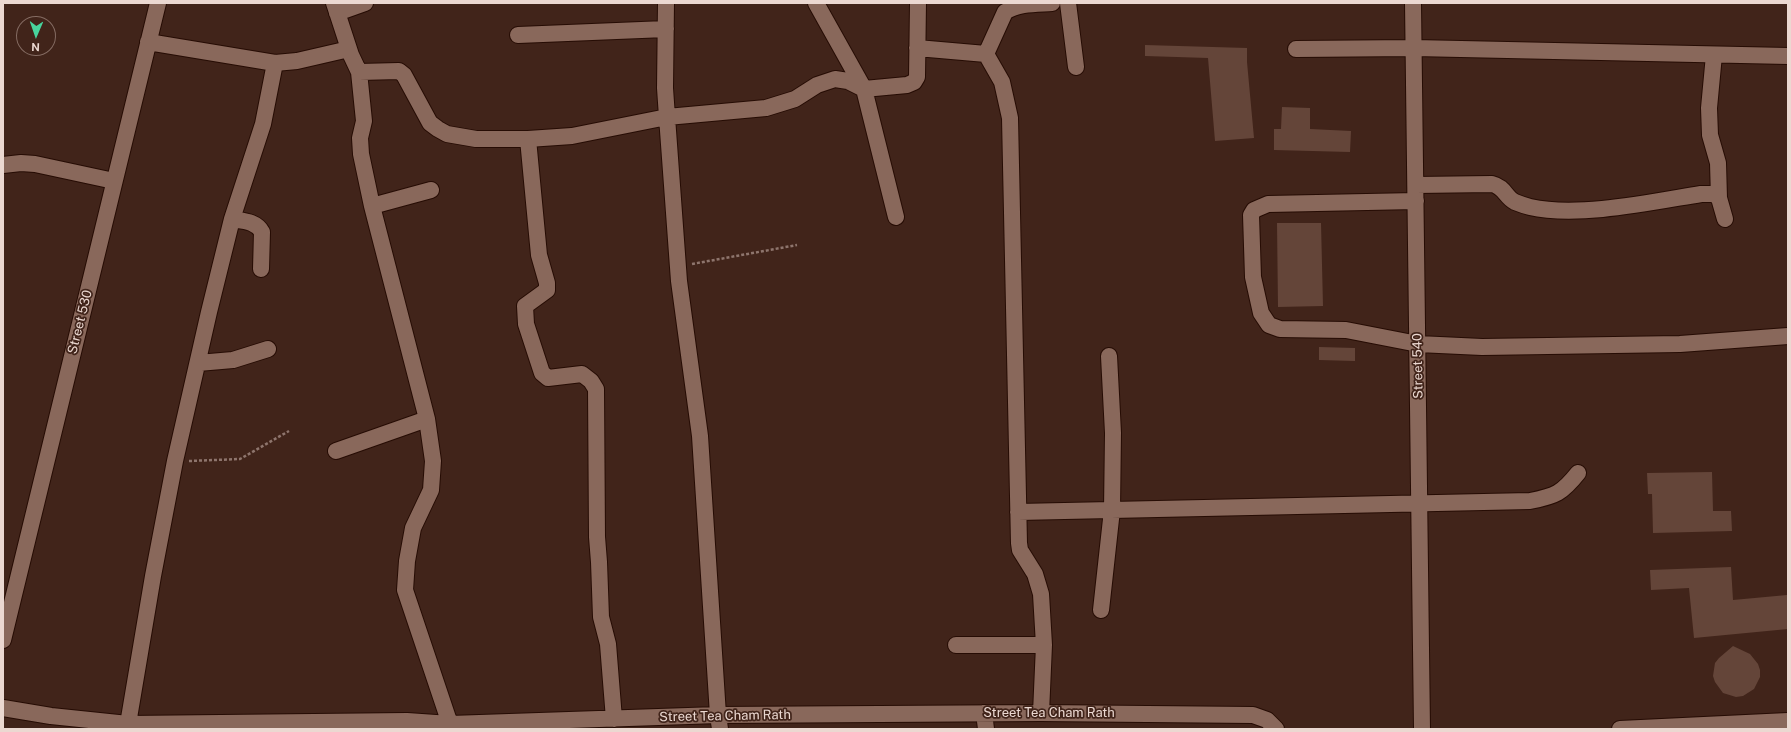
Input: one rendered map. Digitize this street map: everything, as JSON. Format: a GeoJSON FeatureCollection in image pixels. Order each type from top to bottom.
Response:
{"type":"FeatureCollection","features":[{"type":"Feature","properties":{"kind":"street"},"geometry":{"type":"LineString","coordinates":[[365,3],[336,8],[349,49],[359,72],[364,121],[360,138],[372,206],[427,419],[433,461],[431,490],[413,528],[407,561],[406,590],[450,724]]}},
{"type":"Feature","properties":{"kind":"street"},"geometry":{"type":"LineString","coordinates":[[666,3],[665,88],[678,267],[700,436],[719,722]]}},
{"type":"Feature","properties":{"kind":"street"},"geometry":{"type":"LineString","coordinates":[[816,3],[864,89],[896,217]]}},
{"type":"Feature","properties":{"kind":"street"},"geometry":{"type":"LineString","coordinates":[[359,72],[398,71],[404,75],[430,123],[447,134],[476,139],[528,139],[572,136],[667,117],[766,108],[795,99],[817,85],[835,79],[848,81],[864,89],[908,85],[914,82],[917,77],[918,3]]}},
{"type":"Feature","properties":{"kind":"street"},"geometry":{"type":"LineString","coordinates":[[986,54],[1005,12],[1011,8],[1020,6],[1052,3]]}},
{"type":"Feature","properties":{"kind":"street"},"geometry":{"type":"LineString","coordinates":[[1068,3],[1076,67]]}},
{"type":"Feature","properties":{"kind":"street","name":"Street 540"},"geometry":{"type":"LineString","coordinates":[[1413,3],[1422,729]]}},
{"type":"Feature","properties":{"kind":"street","name":"Street 530"},"geometry":{"type":"LineString","coordinates":[[3,640],[156,4]]}},
{"type":"Feature","properties":{"kind":"street"},"geometry":{"type":"LineString","coordinates":[[518,35],[666,29]]}},
{"type":"Feature","properties":{"kind":"street"},"geometry":{"type":"LineString","coordinates":[[148,42],[275,63],[297,61],[349,49]]}},
{"type":"Feature","properties":{"kind":"street"},"geometry":{"type":"LineString","coordinates":[[917,48],[986,54]]}},
{"type":"Feature","properties":{"kind":"street"},"geometry":{"type":"LineString","coordinates":[[1296,49],[1414,48],[1788,56]]}},
{"type":"Feature","properties":{"kind":"street"},"geometry":{"type":"LineString","coordinates":[[986,54],[1002,82],[1010,118],[1018,512],[1020,550],[1035,574],[1041,594],[1044,645],[1041,713]]}},
{"type":"Feature","properties":{"kind":"street"},"geometry":{"type":"LineString","coordinates":[[1714,55],[1709,108],[1710,135],[1718,163],[1719,198],[1725,219]]}},
{"type":"Feature","properties":{"kind":"street"},"geometry":{"type":"LineString","coordinates":[[134,726],[153,576],[175,461],[232,219],[263,124],[275,63]]}},
{"type":"Feature","properties":{"kind":"street"},"geometry":{"type":"LineString","coordinates":[[528,139],[539,255],[547,283],[547,290],[525,306],[526,324],[542,373],[548,378],[582,374],[591,381],[596,389],[597,537],[600,562],[601,616],[608,644],[614,719]]}},
{"type":"Feature","properties":{"kind":"street"},"geometry":{"type":"LineString","coordinates":[[3,165],[21,163],[34,164],[114,181]]}},
{"type":"Feature","properties":{"kind":"street"},"geometry":{"type":"LineString","coordinates":[[1719,198],[1714,194],[1701,194],[1603,208],[1562,211],[1530,207],[1514,202],[1500,186],[1492,184],[1416,193],[1268,204],[1254,210],[1251,215],[1250,226],[1255,284],[1261,313],[1270,324],[1280,329],[1346,330],[1418,344],[1482,347],[1680,344],[1788,336]]}},
{"type":"Feature","properties":{"kind":"street"},"geometry":{"type":"LineString","coordinates":[[372,206],[431,190]]}},
{"type":"Feature","properties":{"kind":"street"},"geometry":{"type":"LineString","coordinates":[[232,219],[259,226],[262,232],[261,269]]}},
{"type":"Feature","properties":{"kind":"street"},"geometry":{"type":"LineString","coordinates":[[198,363],[233,360],[268,348]]}},
{"type":"Feature","properties":{"kind":"street"},"geometry":{"type":"LineString","coordinates":[[1101,610],[1112,510],[1112,433],[1109,356]]}},
{"type":"Feature","properties":{"kind":"street"},"geometry":{"type":"LineString","coordinates":[[336,451],[427,419]]}},
{"type":"Feature","properties":{"kind":"street"},"geometry":{"type":"LineString","coordinates":[[1018,512],[1530,501],[1551,497],[1565,489],[1578,472]]}},
{"type":"Feature","properties":{"kind":"street"},"geometry":{"type":"LineString","coordinates":[[956,645],[1044,645]]}},
{"type":"Feature","properties":{"kind":"street","name":"Street Tea Cham Rath"},"geometry":{"type":"LineString","coordinates":[[3,708],[51,716],[134,726],[407,725],[614,719],[719,722],[985,721],[1041,713],[1253,715],[1267,720],[1276,729]]}},
{"type":"Feature","properties":{"kind":"street"},"geometry":{"type":"LineString","coordinates":[[1620,729],[1788,722]]}},
{"type":"Feature","properties":{"kind":"path"},"geometry":{"type":"LineString","coordinates":[[678,267],[797,245]]}},
{"type":"Feature","properties":{"kind":"path"},"geometry":{"type":"LineString","coordinates":[[175,461],[219,461],[240,459],[289,431]]}},
{"type":"Feature","properties":{"kind":"building"},"geometry":{"type":"Polygon","coordinates":[[[1145,45],[1247,48],[1254,138],[1215,141],[1208,58],[1145,56],[1145,45]]]}},
{"type":"Feature","properties":{"kind":"building"},"geometry":{"type":"Polygon","coordinates":[[[1282,107],[1310,108],[1310,129],[1351,131],[1350,152],[1274,150],[1274,129],[1281,129],[1282,107]]]}},
{"type":"Feature","properties":{"kind":"building"},"geometry":{"type":"Polygon","coordinates":[[[1277,223],[1321,223],[1323,306],[1278,307],[1277,223]]]}},
{"type":"Feature","properties":{"kind":"building"},"geometry":{"type":"Polygon","coordinates":[[[1319,347],[1355,348],[1355,361],[1319,360],[1319,347]]]}},
{"type":"Feature","properties":{"kind":"building"},"geometry":{"type":"Polygon","coordinates":[[[1712,472],[1713,511],[1731,511],[1732,531],[1653,533],[1652,494],[1648,494],[1647,473],[1712,472]]]}},
{"type":"Feature","properties":{"kind":"building"},"geometry":{"type":"Polygon","coordinates":[[[1731,567],[1733,600],[1787,595],[1788,629],[1694,638],[1689,588],[1651,590],[1650,570],[1731,567]]]}},
{"type":"Feature","properties":{"kind":"building"},"geometry":{"type":"Polygon","coordinates":[[[1733,646],[1750,654],[1758,664],[1760,670],[1760,677],[1754,689],[1743,696],[1736,697],[1723,693],[1715,682],[1713,676],[1715,663],[1733,646]]]}}]}
